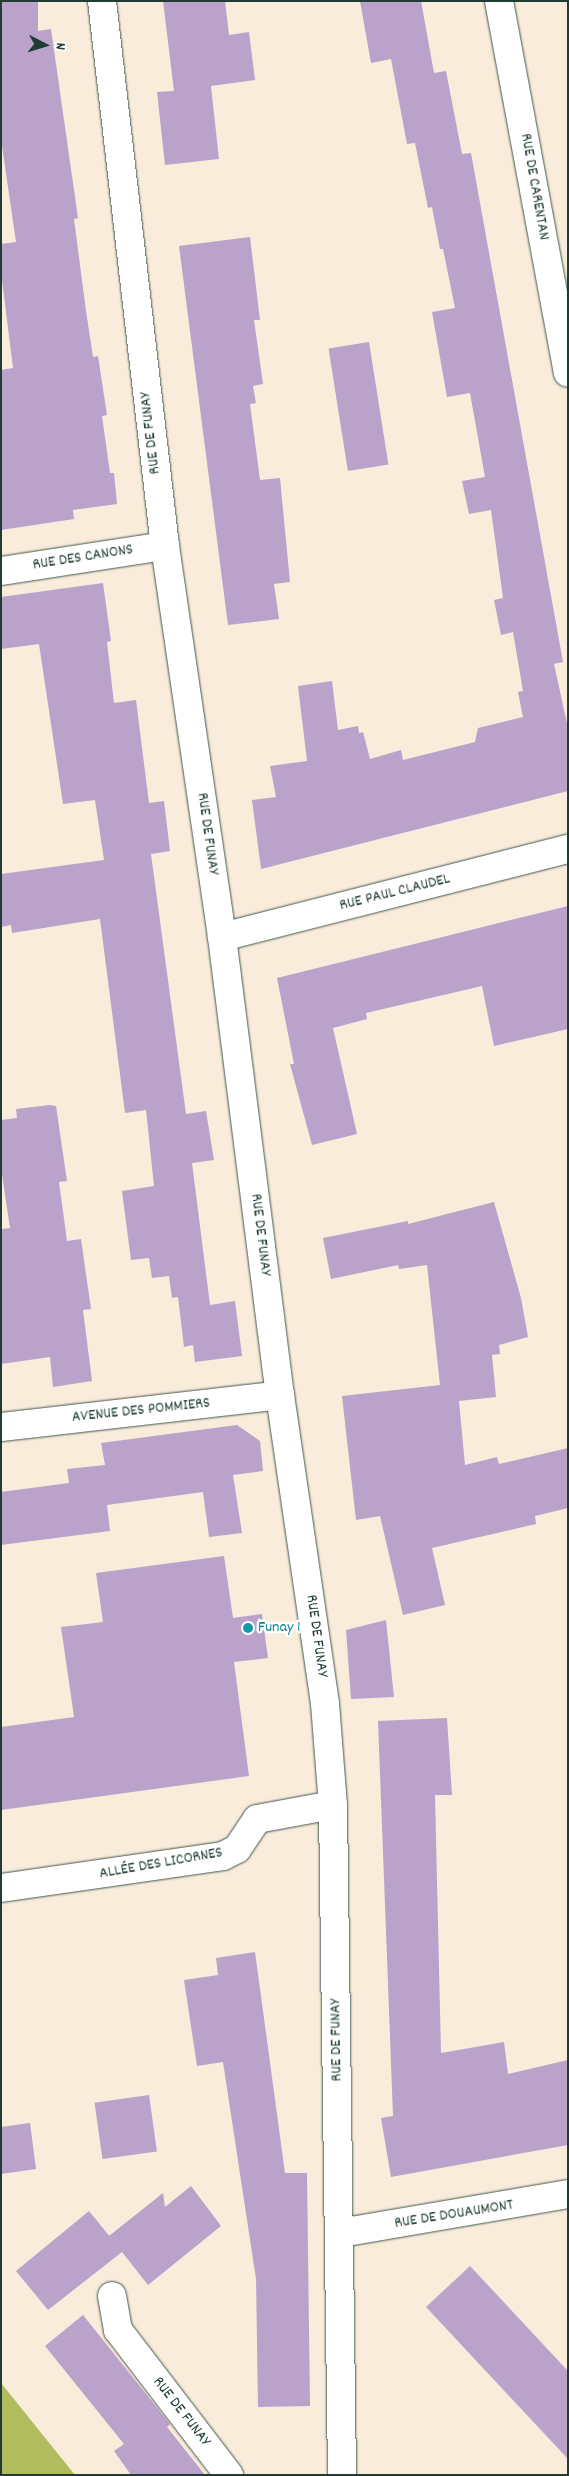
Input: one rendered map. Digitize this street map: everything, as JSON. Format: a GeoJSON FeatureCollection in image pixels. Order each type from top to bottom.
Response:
{"type":"FeatureCollection","features":[{"type":"Feature","properties":{"kind":"street","name":"RUE DE FUNAY"},"geometry":{"type":"LineString","coordinates":[[102,1],[165,546],[222,937],[280,1395],[318,1643],[333,1805],[342,2475]]}},
{"type":"Feature","properties":{"kind":"street","name":"RUE DE CARENTAN"},"geometry":{"type":"LineString","coordinates":[[500,1],[568,372]]}},
{"type":"Feature","properties":{"kind":"street","name":"RUE DES CANONS"},"geometry":{"type":"LineString","coordinates":[[1,571],[165,546]]}},
{"type":"Feature","properties":{"kind":"street","name":"RUE PAUL CLAUDEL"},"geometry":{"type":"LineString","coordinates":[[222,937],[568,849]]}},
{"type":"Feature","properties":{"kind":"street","name":"AVENUE DES POMMIERS"},"geometry":{"type":"LineString","coordinates":[[1,1427],[280,1395]]}},
{"type":"Feature","properties":{"kind":"street","name":"ALLÉE DES LICORNES"},"geometry":{"type":"LineString","coordinates":[[1,1888],[222,1856],[237,1850],[257,1819],[333,1805]]}},
{"type":"Feature","properties":{"kind":"street","name":"RUE DE DOUAUMONT"},"geometry":{"type":"LineString","coordinates":[[340,2233],[568,2194]]}},
{"type":"Feature","properties":{"kind":"street","name":"RUE DE FUNAY"},"geometry":{"type":"LineString","coordinates":[[112,2296],[118,2330],[229,2475]]}},
{"type":"Feature","properties":{"kind":"green space"},"geometry":{"type":"Polygon","coordinates":[[[1,2383],[75,2475],[1,2475],[1,2383]]]}},
{"type":"Feature","properties":{"kind":"building"},"geometry":{"type":"Polygon","coordinates":[[[1,1],[38,1],[38,31],[51,29],[78,218],[74,219],[86,311],[93,357],[98,356],[107,415],[102,416],[110,473],[114,473],[117,504],[73,510],[74,519],[1,530],[1,370],[13,368],[1,272],[1,244],[16,242],[1,139],[1,1]]]}},
{"type":"Feature","properties":{"kind":"building"},"geometry":{"type":"Polygon","coordinates":[[[163,1],[225,1],[229,35],[249,32],[255,80],[211,86],[219,159],[165,165],[157,92],[174,91],[163,1]]]}},
{"type":"Feature","properties":{"kind":"building"},"geometry":{"type":"Polygon","coordinates":[[[360,1],[421,1],[434,73],[446,71],[462,154],[471,153],[563,662],[554,664],[568,728],[568,791],[261,869],[252,800],[276,797],[270,766],[307,761],[298,686],[332,681],[338,730],[358,726],[359,733],[363,732],[370,759],[401,750],[403,760],[475,742],[478,728],[523,717],[518,692],[523,691],[513,632],[501,635],[494,600],[503,598],[491,510],[469,514],[462,481],[485,477],[470,393],[447,397],[432,312],[455,308],[443,249],[440,249],[432,207],[428,208],[415,143],[407,144],[391,59],[371,63],[360,1]]]}},
{"type":"Feature","properties":{"kind":"building"},"geometry":{"type":"Polygon","coordinates":[[[250,237],[260,320],[254,320],[263,384],[253,386],[256,403],[250,404],[260,480],[280,478],[290,582],[274,584],[279,619],[228,625],[179,246],[250,237]]]}},
{"type":"Feature","properties":{"kind":"building"},"geometry":{"type":"Polygon","coordinates":[[[369,342],[388,464],[348,471],[329,348],[369,342]]]}},
{"type":"Feature","properties":{"kind":"building"},"geometry":{"type":"Polygon","coordinates":[[[103,583],[111,641],[107,642],[114,703],[136,700],[149,803],[164,801],[170,851],[151,854],[186,1114],[206,1111],[214,1160],[192,1163],[210,1305],[235,1301],[242,1356],[195,1362],[193,1345],[184,1347],[178,1297],[172,1298],[169,1276],[152,1278],[149,1258],[131,1260],[122,1191],[154,1186],[146,1110],[125,1113],[100,919],[12,933],[11,925],[1,927],[1,874],[104,860],[95,800],[63,804],[39,644],[1,649],[1,597],[103,583]]]}},
{"type":"Feature","properties":{"kind":"building"},"geometry":{"type":"Polygon","coordinates":[[[568,906],[568,1029],[494,1046],[482,986],[366,1013],[367,1019],[333,1028],[357,1134],[312,1145],[290,1064],[294,1064],[277,978],[568,906]]]}},
{"type":"Feature","properties":{"kind":"building"},"geometry":{"type":"Polygon","coordinates":[[[56,1106],[67,1181],[59,1182],[67,1241],[81,1239],[91,1309],[83,1310],[92,1381],[53,1387],[50,1357],[1,1364],[1,1229],[10,1228],[1,1168],[1,1120],[17,1118],[16,1109],[56,1106]]]}},
{"type":"Feature","properties":{"kind":"building"},"geometry":{"type":"Polygon","coordinates":[[[494,1202],[521,1298],[528,1337],[499,1345],[500,1354],[492,1355],[496,1397],[459,1401],[465,1465],[497,1457],[499,1464],[568,1448],[568,1508],[535,1516],[536,1524],[432,1548],[445,1605],[403,1615],[380,1516],[356,1520],[342,1396],[440,1385],[427,1265],[399,1269],[398,1265],[331,1279],[323,1238],[408,1221],[408,1224],[494,1202]]]}},
{"type":"Feature","properties":{"kind":"building"},"geometry":{"type":"Polygon","coordinates":[[[237,1425],[260,1441],[263,1471],[233,1475],[242,1533],[209,1537],[203,1492],[107,1505],[110,1531],[1,1545],[1,1492],[69,1483],[67,1469],[105,1465],[101,1443],[237,1425]]]}},
{"type":"Feature","properties":{"kind":"building"},"geometry":{"type":"Polygon","coordinates":[[[224,1556],[233,1618],[262,1614],[268,1658],[234,1662],[249,1776],[1,1810],[1,1727],[74,1717],[61,1627],[103,1622],[96,1573],[224,1556]]]}},
{"type":"Feature","properties":{"kind":"building"},"geometry":{"type":"Polygon","coordinates":[[[386,1620],[394,1697],[351,1699],[346,1630],[386,1620]]]}},
{"type":"Feature","properties":{"kind":"building"},"geometry":{"type":"Polygon","coordinates":[[[447,1718],[452,1795],[435,1795],[441,2053],[504,2042],[508,2074],[568,2060],[568,2145],[391,2177],[381,2118],[393,2116],[378,1721],[447,1718]]]}},
{"type":"Feature","properties":{"kind":"building"},"geometry":{"type":"Polygon","coordinates":[[[255,1952],[285,2173],[307,2173],[310,2406],[258,2407],[256,2279],[223,2062],[197,2066],[184,1980],[218,1975],[216,1958],[255,1952]]]}},
{"type":"Feature","properties":{"kind":"building"},"geometry":{"type":"Polygon","coordinates":[[[149,2095],[157,2151],[102,2159],[95,2103],[149,2095]]]}},
{"type":"Feature","properties":{"kind":"building"},"geometry":{"type":"Polygon","coordinates":[[[30,2123],[36,2169],[1,2174],[1,2127],[30,2123]]]}},
{"type":"Feature","properties":{"kind":"building"},"geometry":{"type":"Polygon","coordinates":[[[191,2186],[221,2226],[148,2285],[122,2252],[48,2310],[16,2271],[89,2211],[109,2236],[163,2193],[165,2207],[191,2186]]]}},
{"type":"Feature","properties":{"kind":"building"},"geometry":{"type":"Polygon","coordinates":[[[470,2266],[568,2371],[568,2459],[426,2307],[470,2266]]]}},
{"type":"Feature","properties":{"kind":"building"},"geometry":{"type":"Polygon","coordinates":[[[83,2315],[170,2424],[167,2427],[205,2475],[131,2475],[114,2451],[124,2444],[45,2346],[83,2315]]]}},
{"type":"Feature","properties":{"kind":"place","name":"Funay 1"},"geometry":{"type":"Point","coordinates":[248,1628]}}]}
